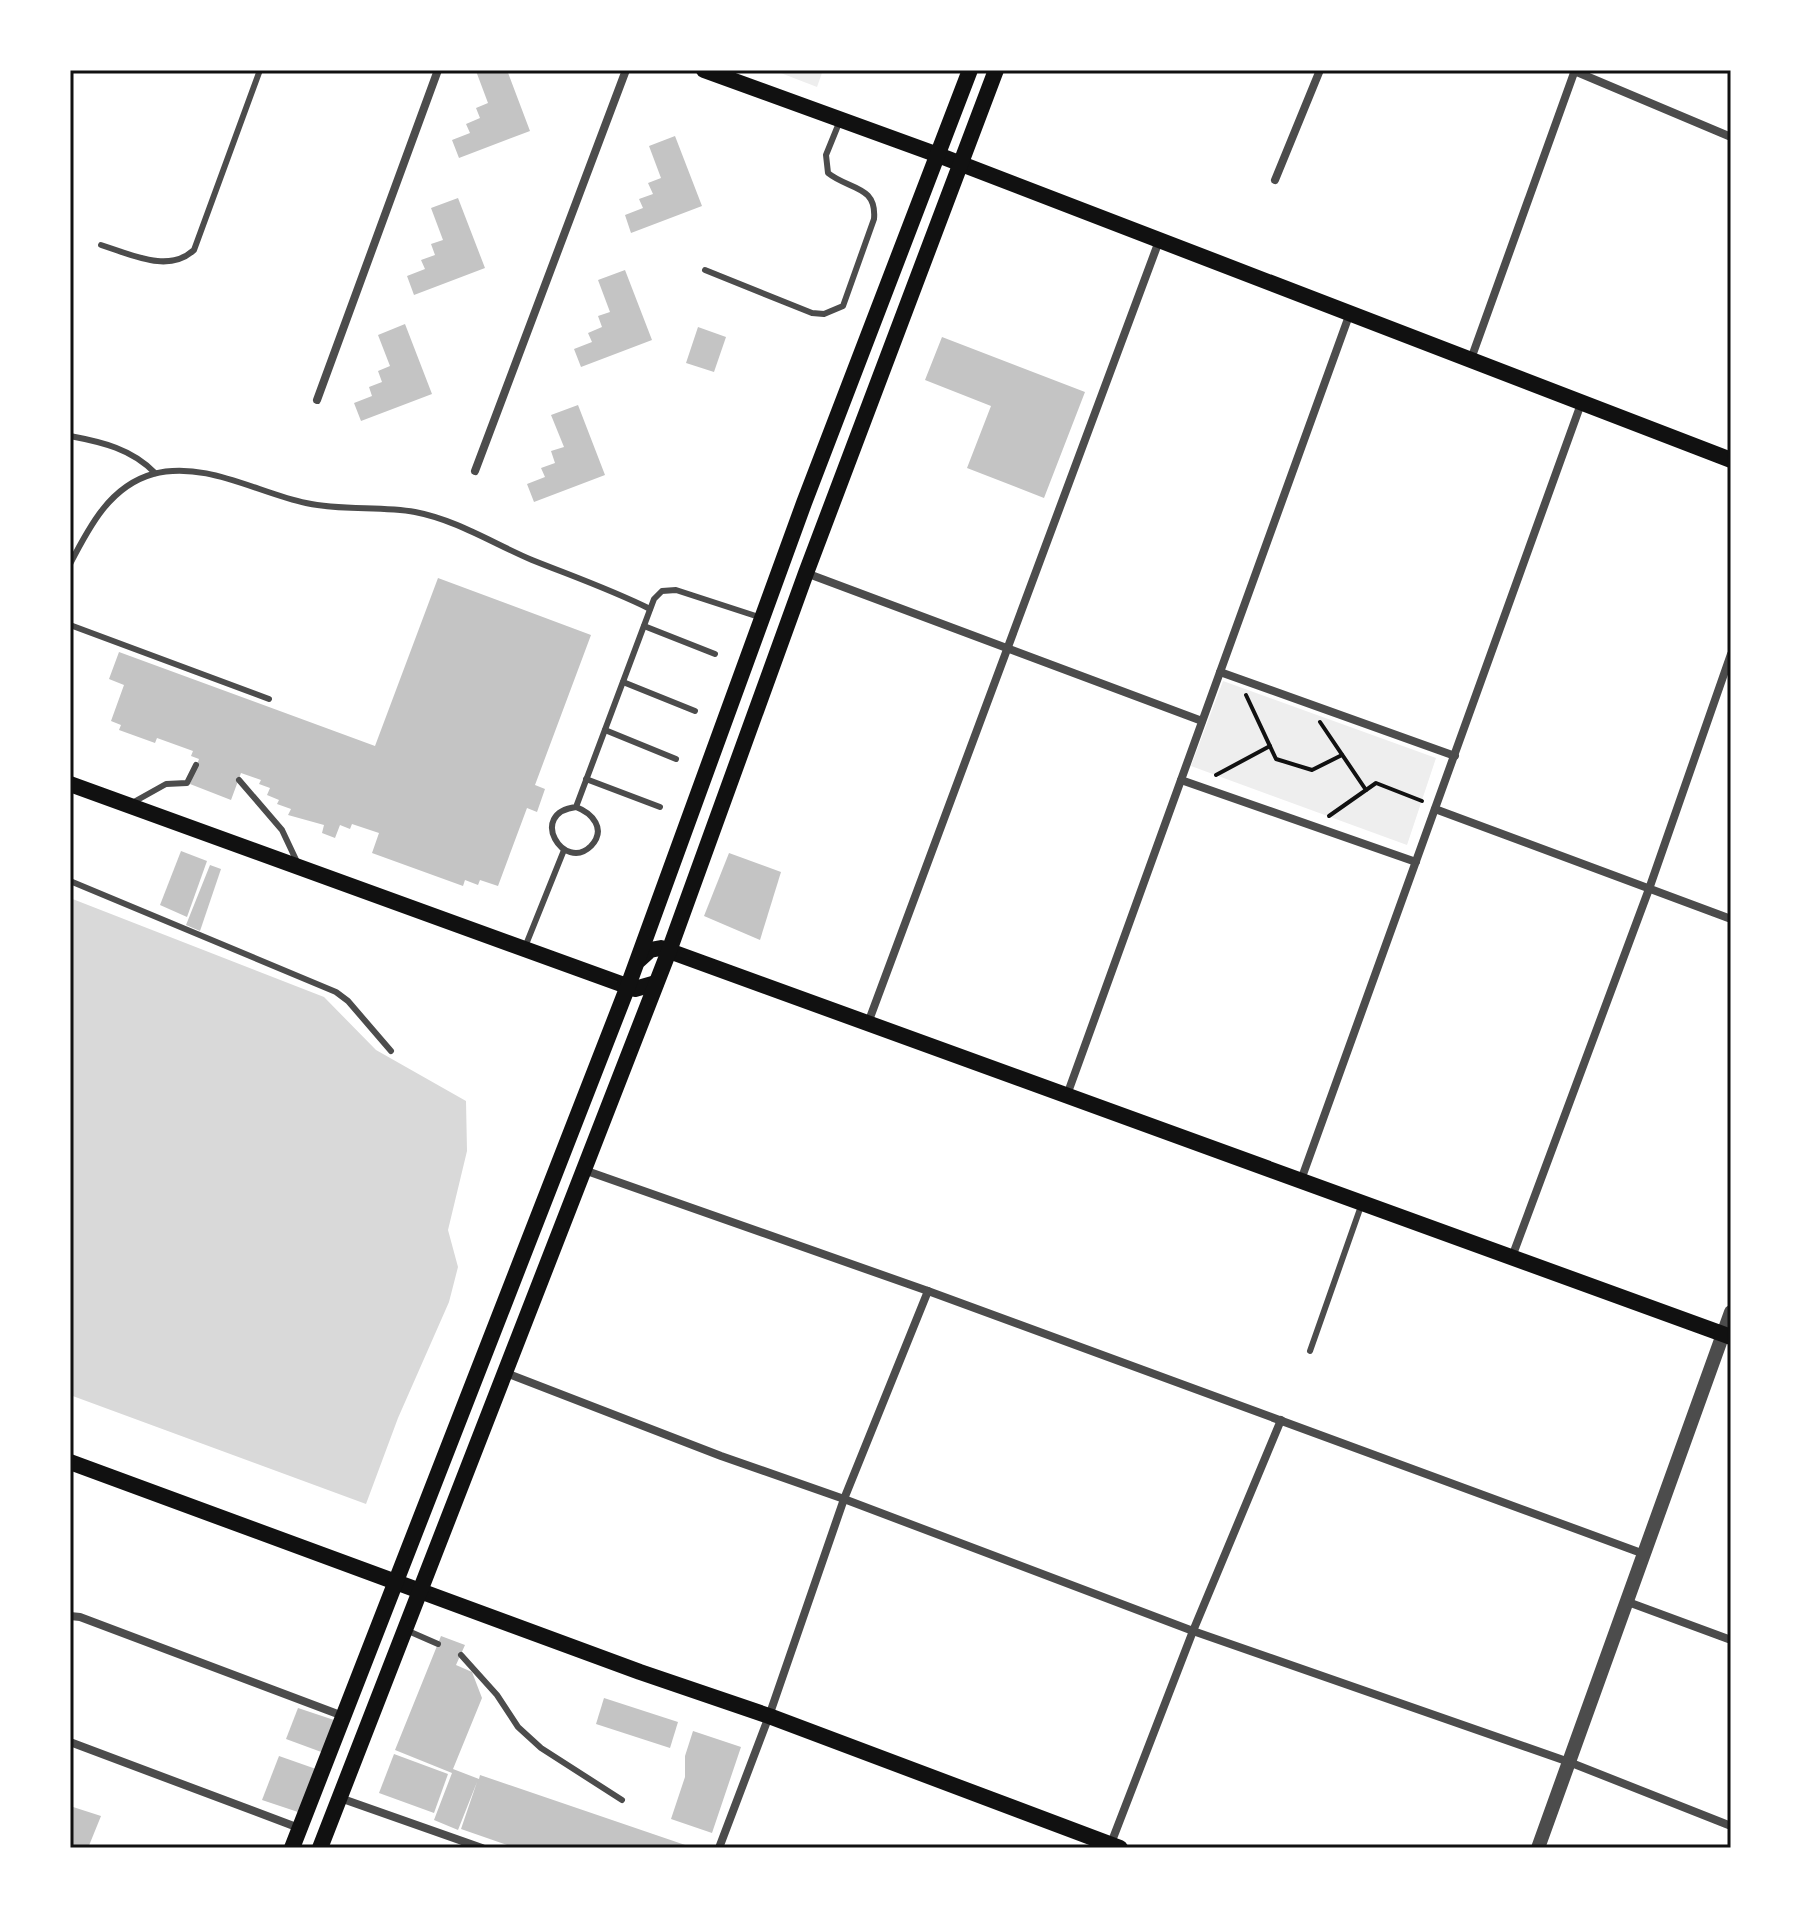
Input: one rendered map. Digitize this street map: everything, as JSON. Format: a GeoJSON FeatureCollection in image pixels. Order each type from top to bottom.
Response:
{"type":"FeatureCollection","features":[{"type":"Feature","properties":{"kind":"main road"},"geometry":{"type":"LineString","coordinates":[[704,70],[726,74],[1731,460]]}},
{"type":"Feature","properties":{"kind":"main road"},"geometry":{"type":"LineString","coordinates":[[292,1848],[628,986],[762,618],[970,70]]}},
{"type":"Feature","properties":{"kind":"main road"},"geometry":{"type":"LineString","coordinates":[[320,1848],[669,951],[806,573],[996,70]]}},
{"type":"Feature","properties":{"kind":"main road"},"geometry":{"type":"LineString","coordinates":[[71,789],[129,805],[628,986],[642,989],[656,983]]}},
{"type":"Feature","properties":{"kind":"main road"},"geometry":{"type":"LineString","coordinates":[[636,965],[655,948],[669,951],[1727,1335]]}},
{"type":"Feature","properties":{"kind":"main road"},"geometry":{"type":"LineString","coordinates":[[70,1462],[769,1716],[1113,1847]]}},
{"type":"Feature","properties":{"kind":"street"},"geometry":{"type":"LineString","coordinates":[[317,400],[438,70]]}},
{"type":"Feature","properties":{"kind":"street"},"geometry":{"type":"LineString","coordinates":[[475,471],[626,70]]}},
{"type":"Feature","properties":{"kind":"street"},"geometry":{"type":"LineString","coordinates":[[1275,180],[1320,70]]}},
{"type":"Feature","properties":{"kind":"street"},"geometry":{"type":"LineString","coordinates":[[1471,359],[1574,70],[1731,137]]}},
{"type":"Feature","properties":{"kind":"street"},"geometry":{"type":"LineString","coordinates":[[868,1023],[1159,240]]}},
{"type":"Feature","properties":{"kind":"street"},"geometry":{"type":"LineString","coordinates":[[1067,1096],[1350,313]]}},
{"type":"Feature","properties":{"kind":"street"},"geometry":{"type":"LineString","coordinates":[[1301,1180],[1583,401]]}},
{"type":"Feature","properties":{"kind":"street"},"geometry":{"type":"LineString","coordinates":[[806,573],[1202,721]]}},
{"type":"Feature","properties":{"kind":"street"},"geometry":{"type":"LineString","coordinates":[[1512,1257],[1649,889],[1731,654]]}},
{"type":"Feature","properties":{"kind":"street"},"geometry":{"type":"LineString","coordinates":[[1220,672],[1455,756]]}},
{"type":"Feature","properties":{"kind":"street"},"geometry":{"type":"LineString","coordinates":[[1181,780],[1416,862]]}},
{"type":"Feature","properties":{"kind":"street"},"geometry":{"type":"LineString","coordinates":[[1435,809],[1731,919]]}},
{"type":"Feature","properties":{"kind":"street"},"geometry":{"type":"LineString","coordinates":[[584,1170],[928,1291],[1645,1554]]}},
{"type":"Feature","properties":{"kind":"street"},"geometry":{"type":"LineString","coordinates":[[719,1848],[769,1716],[844,1499],[928,1291]]}},
{"type":"Feature","properties":{"kind":"street"},"geometry":{"type":"LineString","coordinates":[[1538,1848],[1727,1335],[1731,1312]]}},
{"type":"Feature","properties":{"kind":"street"},"geometry":{"type":"LineString","coordinates":[[506,1373],[1193,1631],[1569,1762],[1731,1826]]}},
{"type":"Feature","properties":{"kind":"street"},"geometry":{"type":"LineString","coordinates":[[1113,1847],[1193,1631],[1281,1420]]}},
{"type":"Feature","properties":{"kind":"street"},"geometry":{"type":"LineString","coordinates":[[1628,1602],[1731,1640]]}},
{"type":"Feature","properties":{"kind":"street"},"geometry":{"type":"LineString","coordinates":[[70,1616],[344,1716]]}},
{"type":"Feature","properties":{"kind":"street"},"geometry":{"type":"LineString","coordinates":[[70,1742],[300,1829]]}},
{"type":"Feature","properties":{"kind":"street"},"geometry":{"type":"LineString","coordinates":[[340,1798],[482,1848]]}},
{"type":"Feature","properties":{"kind":"lane"},"geometry":{"type":"LineString","coordinates":[[101,245],[158,262],[172,262],[194,250],[260,70]]}},
{"type":"Feature","properties":{"kind":"lane"},"geometry":{"type":"LineString","coordinates":[[705,270],[812,313],[824,314],[843,306],[874,219],[875,208],[872,198],[865,192],[836,180],[828,173],[826,155],[840,119]]}},
{"type":"Feature","properties":{"kind":"lane"},"geometry":{"type":"LineString","coordinates":[[70,436],[125,450],[142,460],[155,473]]}},
{"type":"Feature","properties":{"kind":"lane"},"geometry":{"type":"LineString","coordinates":[[70,564],[110,499],[131,482],[155,473],[185,471],[214,476],[306,503],[344,509],[414,512],[444,520],[650,609]]}},
{"type":"Feature","properties":{"kind":"lane"},"geometry":{"type":"LineString","coordinates":[[576,807],[654,599],[662,591],[676,590],[762,618]]}},
{"type":"Feature","properties":{"kind":"lane"},"geometry":{"type":"LineString","coordinates":[[70,625],[269,699]]}},
{"type":"Feature","properties":{"kind":"lane"},"geometry":{"type":"LineString","coordinates":[[644,626],[715,654]]}},
{"type":"Feature","properties":{"kind":"lane"},"geometry":{"type":"LineString","coordinates":[[623,682],[695,711]]}},
{"type":"Feature","properties":{"kind":"lane"},"geometry":{"type":"LineString","coordinates":[[605,730],[676,759]]}},
{"type":"Feature","properties":{"kind":"lane"},"geometry":{"type":"LineString","coordinates":[[129,805],[166,784],[187,783],[196,765]]}},
{"type":"Feature","properties":{"kind":"lane"},"geometry":{"type":"LineString","coordinates":[[586,779],[660,807]]}},
{"type":"Feature","properties":{"kind":"lane"},"geometry":{"type":"LineString","coordinates":[[239,780],[289,841],[299,867]]}},
{"type":"Feature","properties":{"kind":"lane"},"geometry":{"type":"LineString","coordinates":[[576,807],[590,813],[597,823],[597,835],[591,846],[582,851],[564,850],[553,836],[552,826],[556,816],[563,810],[576,807]]}},
{"type":"Feature","properties":{"kind":"lane"},"geometry":{"type":"LineString","coordinates":[[525,949],[564,850]]}},
{"type":"Feature","properties":{"kind":"lane"},"geometry":{"type":"LineString","coordinates":[[70,881],[336,992],[348,1001],[391,1051]]}},
{"type":"Feature","properties":{"kind":"lane"},"geometry":{"type":"LineString","coordinates":[[1310,1351],[1362,1203]]}},
{"type":"Feature","properties":{"kind":"lane"},"geometry":{"type":"LineString","coordinates":[[406,1630],[438,1644]]}},
{"type":"Feature","properties":{"kind":"lane"},"geometry":{"type":"LineString","coordinates":[[461,1655],[497,1695],[518,1727],[541,1748],[622,1800]]}},
{"type":"Feature","properties":{"kind":"path"},"geometry":{"type":"LineString","coordinates":[[1243,688],[1276,759],[1312,770],[1342,755]]}},
{"type":"Feature","properties":{"kind":"path"},"geometry":{"type":"LineString","coordinates":[[1315,714],[1366,790]]}},
{"type":"Feature","properties":{"kind":"path"},"geometry":{"type":"LineString","coordinates":[[1216,775],[1270,746]]}},
{"type":"Feature","properties":{"kind":"path"},"geometry":{"type":"LineString","coordinates":[[1329,816],[1376,783],[1422,801]]}},
{"type":"Feature","properties":{"kind":"shaded area"},"geometry":{"type":"Polygon","coordinates":[[[773,70],[823,70],[817,87],[773,70]]]}},
{"type":"Feature","properties":{"kind":"shaded area"},"geometry":{"type":"Polygon","coordinates":[[[1223,681],[1436,758],[1407,845],[1191,766],[1223,681]]]}},
{"type":"Feature","properties":{"kind":"shaded area"},"geometry":{"type":"Polygon","coordinates":[[[70,898],[324,997],[376,1050],[466,1101],[467,1151],[448,1230],[458,1267],[449,1302],[398,1418],[366,1504],[70,1395],[70,898]]]}},
{"type":"Feature","properties":{"kind":"building"},"geometry":{"type":"Polygon","coordinates":[[[478,70],[507,70],[530,131],[459,158],[452,140],[470,133],[466,124],[480,118],[476,108],[488,103],[478,70]]]}},
{"type":"Feature","properties":{"kind":"building"},"geometry":{"type":"Polygon","coordinates":[[[675,136],[702,206],[631,233],[625,215],[643,208],[639,199],[653,194],[648,183],[661,178],[649,146],[675,136]]]}},
{"type":"Feature","properties":{"kind":"building"},"geometry":{"type":"Polygon","coordinates":[[[458,198],[485,268],[414,295],[407,276],[425,269],[421,260],[435,255],[431,244],[443,240],[431,208],[458,198]]]}},
{"type":"Feature","properties":{"kind":"building"},"geometry":{"type":"Polygon","coordinates":[[[625,270],[652,340],[581,367],[574,349],[592,342],[588,333],[602,327],[598,316],[610,312],[598,280],[625,270]]]}},
{"type":"Feature","properties":{"kind":"building"},"geometry":{"type":"Polygon","coordinates":[[[405,324],[432,394],[361,421],[354,403],[372,396],[369,387],[382,382],[378,371],[390,366],[378,335],[405,324]]]}},
{"type":"Feature","properties":{"kind":"building"},"geometry":{"type":"Polygon","coordinates":[[[698,327],[726,337],[714,372],[686,363],[698,327]]]}},
{"type":"Feature","properties":{"kind":"building"},"geometry":{"type":"Polygon","coordinates":[[[942,337],[1085,392],[1044,498],[967,468],[991,406],[925,380],[942,337]]]}},
{"type":"Feature","properties":{"kind":"building"},"geometry":{"type":"Polygon","coordinates":[[[578,405],[605,475],[534,502],[527,484],[545,477],[541,468],[555,463],[551,451],[564,447],[551,415],[578,405]]]}},
{"type":"Feature","properties":{"kind":"building"},"geometry":{"type":"Polygon","coordinates":[[[438,578],[591,635],[535,785],[545,789],[537,812],[527,808],[498,886],[480,880],[478,885],[465,880],[463,886],[372,853],[379,833],[352,824],[350,829],[340,825],[335,838],[322,833],[324,825],[288,815],[291,809],[277,804],[279,800],[267,795],[270,788],[259,784],[261,780],[241,773],[231,800],[190,784],[199,759],[191,756],[193,751],[157,738],[155,743],[119,730],[121,725],[111,721],[124,685],[109,679],[119,652],[375,746],[438,578]]]}},
{"type":"Feature","properties":{"kind":"building"},"geometry":{"type":"Polygon","coordinates":[[[181,851],[207,861],[187,917],[160,905],[181,851]]]}},
{"type":"Feature","properties":{"kind":"building"},"geometry":{"type":"Polygon","coordinates":[[[729,853],[781,872],[760,940],[704,916],[729,853]]]}},
{"type":"Feature","properties":{"kind":"building"},"geometry":{"type":"Polygon","coordinates":[[[210,865],[221,869],[200,931],[186,925],[210,865]]]}},
{"type":"Feature","properties":{"kind":"building"},"geometry":{"type":"Polygon","coordinates":[[[441,1636],[465,1645],[456,1665],[472,1672],[482,1698],[453,1769],[479,1779],[480,1775],[694,1848],[516,1848],[461,1829],[477,1782],[458,1830],[434,1820],[452,1773],[395,1750],[441,1636]]]}},
{"type":"Feature","properties":{"kind":"building"},"geometry":{"type":"Polygon","coordinates":[[[604,1698],[678,1722],[670,1748],[596,1724],[604,1698]]]}},
{"type":"Feature","properties":{"kind":"building"},"geometry":{"type":"Polygon","coordinates":[[[298,1708],[337,1721],[324,1753],[286,1739],[298,1708]]]}},
{"type":"Feature","properties":{"kind":"building"},"geometry":{"type":"Polygon","coordinates":[[[693,1731],[741,1747],[712,1833],[671,1819],[685,1777],[685,1756],[693,1731]]]}},
{"type":"Feature","properties":{"kind":"building"},"geometry":{"type":"Polygon","coordinates":[[[394,1754],[448,1774],[434,1813],[379,1793],[394,1754]]]}},
{"type":"Feature","properties":{"kind":"building"},"geometry":{"type":"Polygon","coordinates":[[[279,1756],[316,1769],[298,1812],[262,1800],[279,1756]]]}},
{"type":"Feature","properties":{"kind":"building"},"geometry":{"type":"Polygon","coordinates":[[[70,1806],[101,1816],[88,1848],[70,1848],[70,1806]]]}}]}
